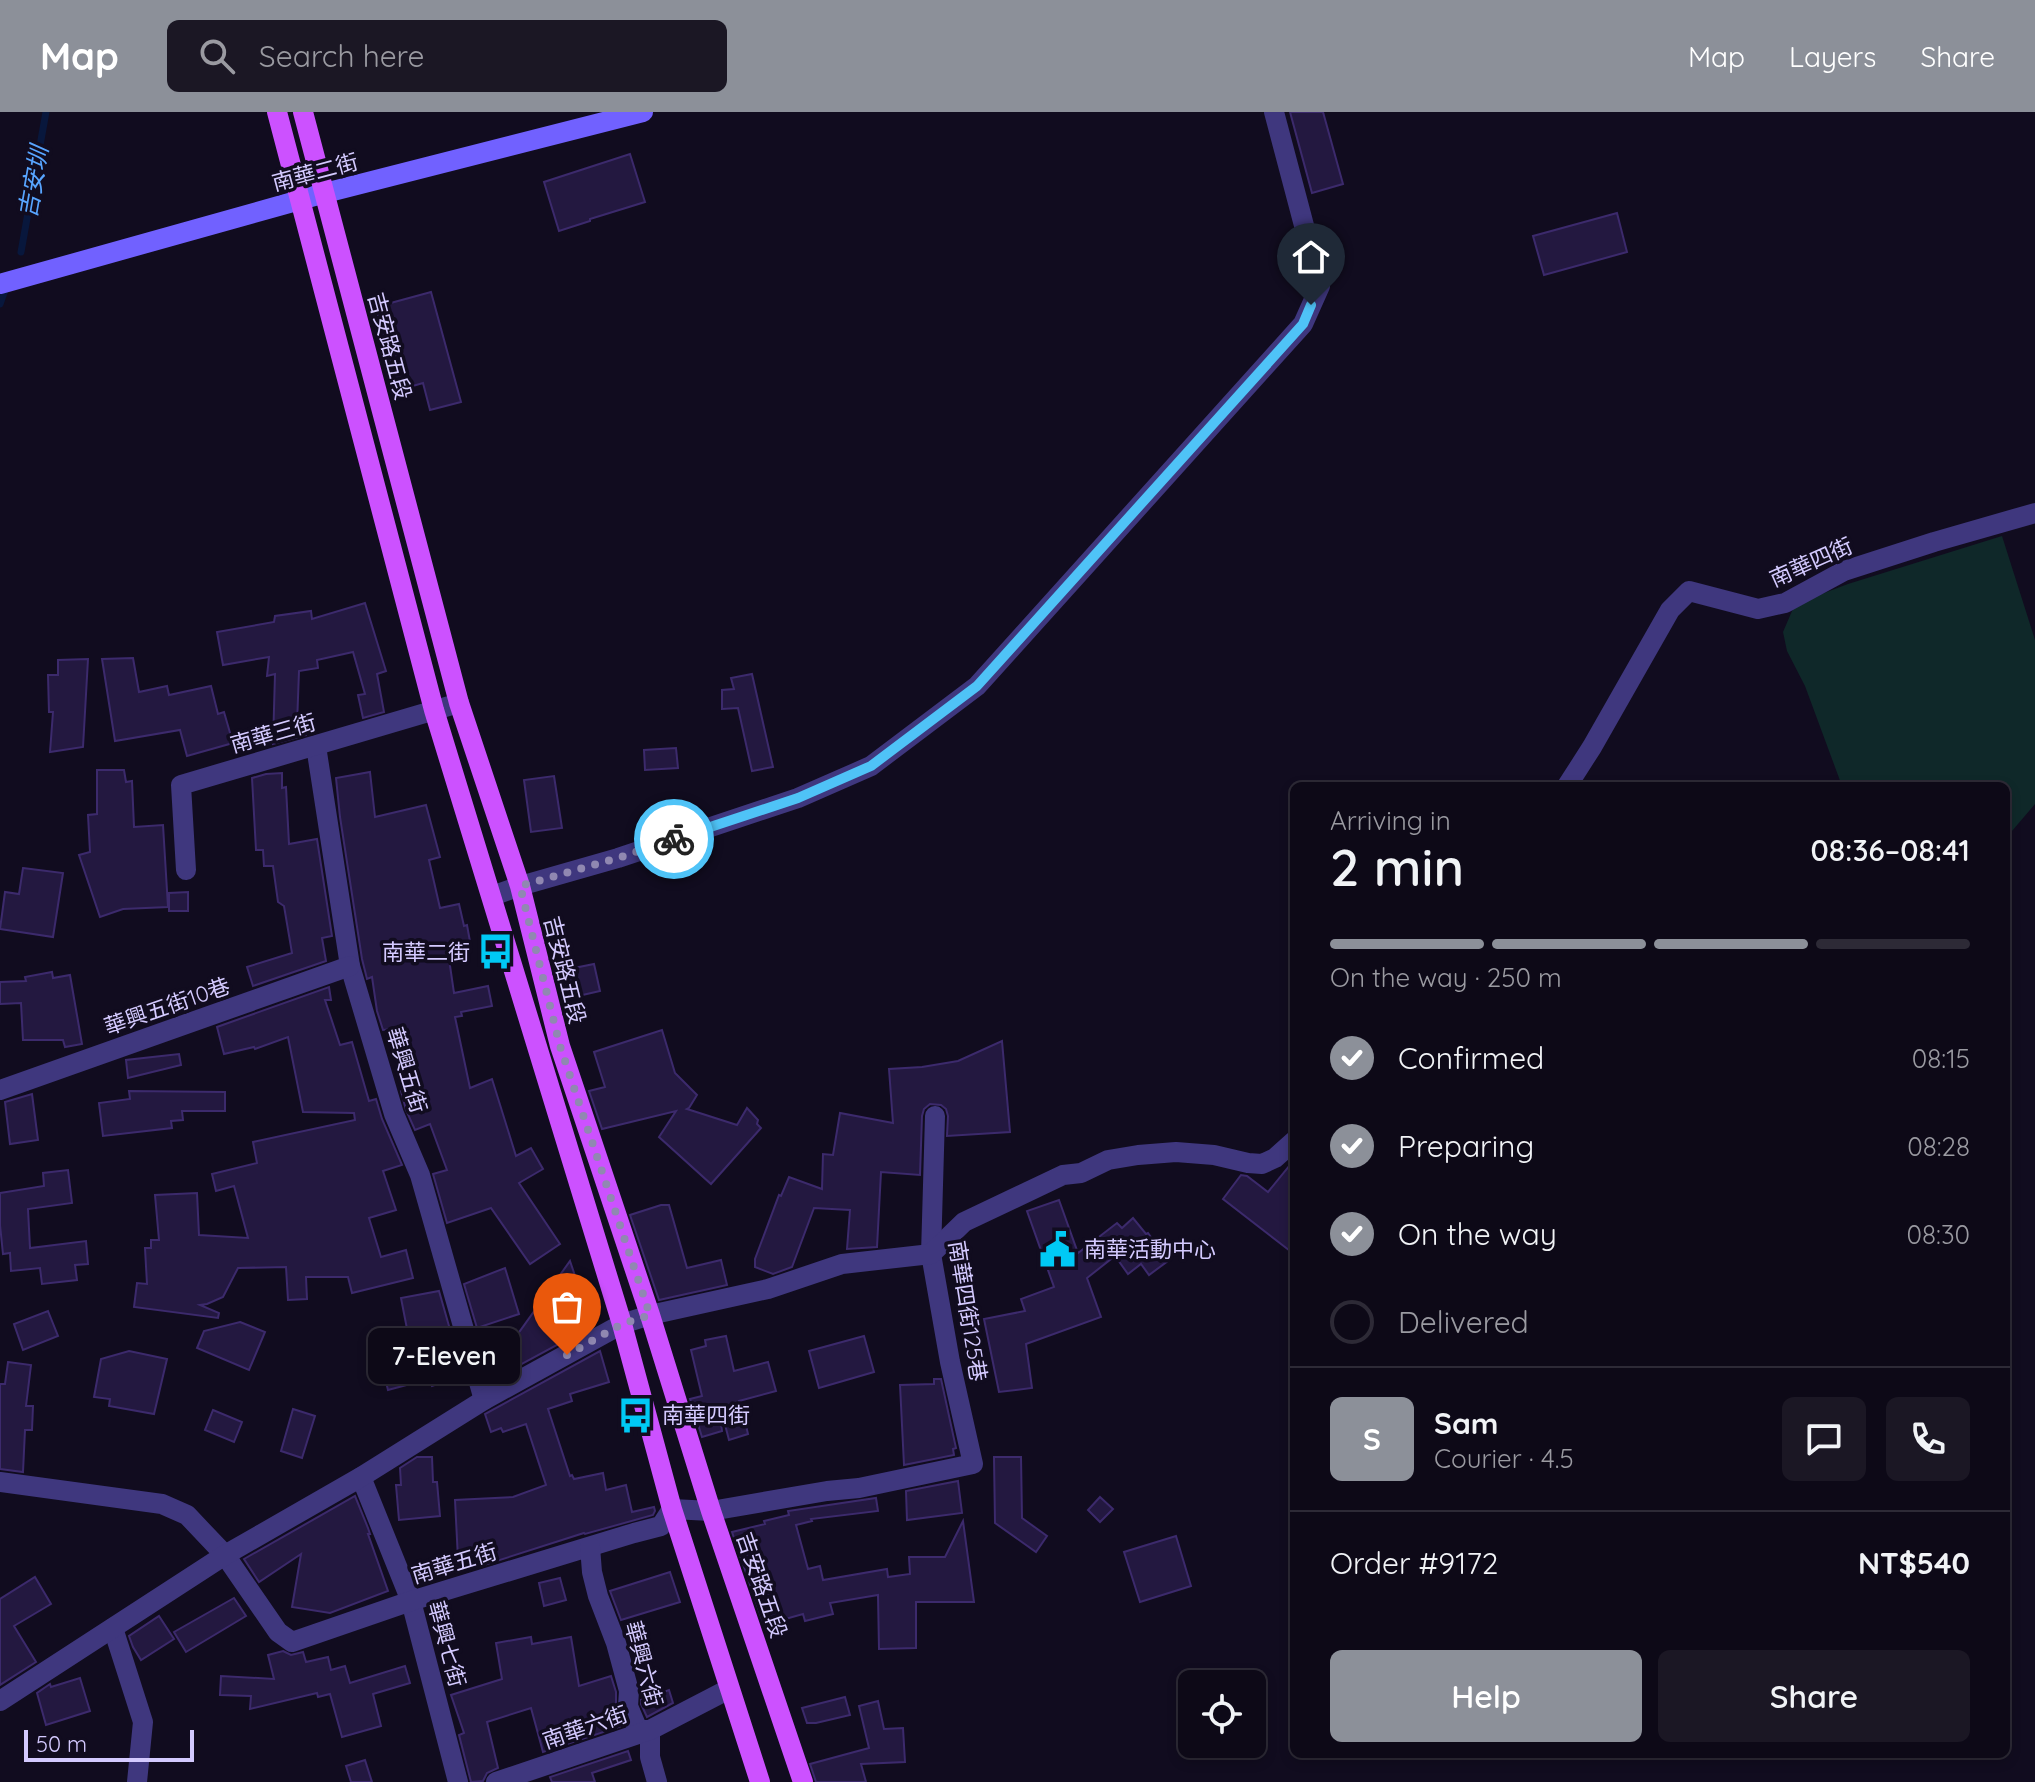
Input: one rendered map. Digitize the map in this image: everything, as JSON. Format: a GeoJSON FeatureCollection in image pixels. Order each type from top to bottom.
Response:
{"type":"FeatureCollection","features":[{"type":"Feature","properties":{"kind":"main road"},"geometry":{"type":"LineString","coordinates":[[277,112],[434,710],[622,1324],[672,1509],[760,1782]]}},
{"type":"Feature","properties":{"kind":"main road","name":"吉安路五段"},"geometry":{"type":"LineString","coordinates":[[303,112],[459,703],[520,886],[560,1046],[803,1782]]}},
{"type":"Feature","properties":{"kind":"street","name":"南華二街"},"geometry":{"type":"LineString","coordinates":[[0,284],[325,193],[643,112]]}},
{"type":"Feature","properties":{"kind":"street"},"geometry":{"type":"LineString","coordinates":[[492,896],[798,798],[856,773],[871,766],[977,686],[1303,324],[1320,286],[1274,112]]}},
{"type":"Feature","properties":{"kind":"street","name":"南華四街"},"geometry":{"type":"LineString","coordinates":[[1570,782],[1670,610],[1689,591],[1758,609],[1785,603],[1844,571],[2035,513]]}},
{"type":"Feature","properties":{"kind":"street","name":"南華三街"},"geometry":{"type":"LineString","coordinates":[[186,870],[181,785],[459,703]]}},
{"type":"Feature","properties":{"kind":"street","name":"華興五街"},"geometry":{"type":"LineString","coordinates":[[316,746],[350,966],[394,1114],[420,1175],[484,1400]]}},
{"type":"Feature","properties":{"kind":"street","name":"華興五街10巷"},"geometry":{"type":"LineString","coordinates":[[0,1090],[350,966]]}},
{"type":"Feature","properties":{"kind":"street","name":"南華四街125巷"},"geometry":{"type":"LineString","coordinates":[[711,1511],[859,1488],[973,1464],[950,1362],[931,1254],[935,1116]]}},
{"type":"Feature","properties":{"kind":"street"},"geometry":{"type":"LineString","coordinates":[[0,1701],[225,1555],[361,1477],[484,1400],[622,1324],[768,1289],[842,1264],[931,1254],[964,1222],[1063,1175],[1081,1173],[1108,1160],[1176,1152],[1262,1164],[1275,1158],[1290,1145]]}},
{"type":"Feature","properties":{"kind":"street","name":"華興七街"},"geometry":{"type":"LineString","coordinates":[[361,1477],[411,1601],[458,1782]]}},
{"type":"Feature","properties":{"kind":"street","name":"南華五街"},"geometry":{"type":"LineString","coordinates":[[0,1482],[162,1504],[187,1515],[225,1555],[278,1632],[292,1642],[411,1601],[661,1526],[672,1509]]}},
{"type":"Feature","properties":{"kind":"street"},"geometry":{"type":"LineString","coordinates":[[672,1509],[711,1511]]}},
{"type":"Feature","properties":{"kind":"street","name":"華興六街"},"geometry":{"type":"LineString","coordinates":[[590,1547],[598,1596],[616,1643],[629,1691],[628,1706],[638,1730],[650,1730],[650,1757],[657,1782]]}},
{"type":"Feature","properties":{"kind":"street"},"geometry":{"type":"LineString","coordinates":[[113,1628],[143,1722],[137,1782]]}},
{"type":"Feature","properties":{"kind":"street","name":"南華六街"},"geometry":{"type":"LineString","coordinates":[[496,1782],[650,1730],[729,1689]]}},
{"type":"Feature","properties":{"kind":"green space"},"geometry":{"type":"Polygon","coordinates":[[[2002,536],[2035,640],[2035,804],[2010,833],[2010,782],[1841,782],[1805,686],[1787,651],[1783,632],[1795,604],[1848,584],[2002,536]]]}},
{"type":"Feature","properties":{"kind":"building"},"geometry":{"type":"Polygon","coordinates":[[[1290,112],[1323,112],[1343,184],[1312,193],[1290,112]]]}},
{"type":"Feature","properties":{"kind":"building"},"geometry":{"type":"Polygon","coordinates":[[[630,154],[645,202],[559,231],[544,182],[630,154]]]}},
{"type":"Feature","properties":{"kind":"building"},"geometry":{"type":"Polygon","coordinates":[[[1617,213],[1627,252],[1544,275],[1533,236],[1617,213]]]}},
{"type":"Feature","properties":{"kind":"building"},"geometry":{"type":"Polygon","coordinates":[[[431,292],[461,402],[430,410],[423,383],[399,390],[376,307],[431,292]]]}},
{"type":"Feature","properties":{"kind":"building"},"geometry":{"type":"Polygon","coordinates":[[[365,603],[386,671],[377,674],[384,712],[363,718],[358,695],[365,694],[353,652],[317,660],[318,668],[299,671],[297,725],[306,725],[306,735],[273,744],[275,674],[267,676],[269,657],[223,665],[217,632],[274,622],[275,616],[311,611],[312,619],[365,603]]]}},
{"type":"Feature","properties":{"kind":"building"},"geometry":{"type":"Polygon","coordinates":[[[133,658],[139,692],[167,686],[169,695],[211,686],[218,714],[224,712],[233,743],[187,756],[180,730],[115,741],[102,659],[133,658]]]}},
{"type":"Feature","properties":{"kind":"building"},"geometry":{"type":"Polygon","coordinates":[[[88,659],[83,747],[50,752],[53,712],[49,712],[48,675],[58,675],[58,660],[88,659]]]}},
{"type":"Feature","properties":{"kind":"building"},"geometry":{"type":"Polygon","coordinates":[[[752,674],[773,767],[752,771],[738,708],[722,709],[722,690],[734,689],[731,678],[752,674]]]}},
{"type":"Feature","properties":{"kind":"building"},"geometry":{"type":"Polygon","coordinates":[[[676,748],[678,768],[645,770],[644,750],[676,748]]]}},
{"type":"Feature","properties":{"kind":"building"},"geometry":{"type":"Polygon","coordinates":[[[97,770],[124,770],[126,782],[132,781],[134,827],[163,825],[168,907],[123,909],[100,917],[79,855],[90,852],[88,815],[97,814],[97,770]]]}},
{"type":"Feature","properties":{"kind":"building"},"geometry":{"type":"Polygon","coordinates":[[[370,772],[375,817],[426,805],[440,857],[429,860],[440,908],[459,904],[471,947],[448,952],[454,993],[488,986],[492,1006],[461,1012],[462,1016],[455,1017],[470,1088],[492,1079],[516,1156],[531,1148],[543,1169],[519,1183],[560,1244],[530,1264],[491,1208],[447,1223],[433,1174],[447,1170],[430,1124],[415,1130],[406,1110],[391,1029],[383,1030],[372,977],[367,979],[362,959],[340,817],[336,778],[370,772]]]}},
{"type":"Feature","properties":{"kind":"building"},"geometry":{"type":"Polygon","coordinates":[[[282,773],[282,788],[286,787],[289,844],[317,839],[332,936],[322,938],[326,961],[253,986],[247,967],[292,953],[284,906],[278,902],[273,866],[264,866],[263,850],[256,850],[252,778],[282,773]]]}},
{"type":"Feature","properties":{"kind":"building"},"geometry":{"type":"Polygon","coordinates":[[[554,776],[562,828],[531,832],[524,780],[554,776]]]}},
{"type":"Feature","properties":{"kind":"building"},"geometry":{"type":"Polygon","coordinates":[[[23,868],[63,873],[53,937],[0,929],[5,892],[19,894],[23,868]]]}},
{"type":"Feature","properties":{"kind":"building"},"geometry":{"type":"Polygon","coordinates":[[[188,892],[188,911],[169,911],[169,893],[188,892]]]}},
{"type":"Feature","properties":{"kind":"building"},"geometry":{"type":"Polygon","coordinates":[[[594,964],[600,991],[565,999],[559,971],[594,964]]]}},
{"type":"Feature","properties":{"kind":"building"},"geometry":{"type":"Polygon","coordinates":[[[52,972],[53,978],[70,975],[82,1044],[65,1047],[63,1040],[23,1040],[21,1003],[0,1004],[0,982],[26,981],[25,977],[52,972]]]}},
{"type":"Feature","properties":{"kind":"building"},"geometry":{"type":"Polygon","coordinates":[[[329,987],[331,1000],[325,1000],[340,1045],[352,1042],[369,1101],[376,1099],[402,1165],[383,1171],[396,1210],[369,1218],[381,1257],[406,1250],[413,1278],[352,1293],[348,1277],[306,1277],[307,1299],[288,1300],[286,1267],[238,1268],[223,1297],[200,1305],[219,1313],[218,1318],[134,1307],[137,1283],[147,1284],[145,1248],[151,1248],[151,1240],[159,1240],[155,1195],[197,1193],[199,1235],[248,1238],[234,1186],[216,1191],[212,1174],[257,1163],[253,1142],[355,1120],[354,1113],[303,1112],[288,1037],[255,1049],[224,1054],[217,1027],[329,987]]]}},
{"type":"Feature","properties":{"kind":"building"},"geometry":{"type":"Polygon","coordinates":[[[662,1030],[675,1073],[697,1095],[687,1109],[737,1125],[747,1108],[761,1128],[711,1184],[659,1137],[676,1111],[602,1129],[589,1091],[605,1087],[594,1052],[662,1030]]]}},
{"type":"Feature","properties":{"kind":"building"},"geometry":{"type":"Polygon","coordinates":[[[1002,1041],[1010,1132],[947,1136],[946,1109],[930,1104],[922,1116],[920,1175],[881,1172],[877,1247],[847,1249],[850,1210],[814,1208],[792,1267],[773,1274],[755,1267],[755,1259],[779,1195],[789,1177],[822,1189],[823,1154],[833,1155],[840,1113],[893,1123],[889,1069],[958,1061],[1002,1041]]]}},
{"type":"Feature","properties":{"kind":"building"},"geometry":{"type":"Polygon","coordinates":[[[179,1054],[181,1065],[128,1078],[126,1060],[179,1054]]]}},
{"type":"Feature","properties":{"kind":"building"},"geometry":{"type":"Polygon","coordinates":[[[129,1091],[225,1092],[225,1111],[182,1111],[183,1120],[171,1121],[172,1128],[103,1136],[99,1103],[130,1099],[129,1091]]]}},
{"type":"Feature","properties":{"kind":"building"},"geometry":{"type":"Polygon","coordinates":[[[32,1094],[38,1140],[10,1144],[5,1102],[32,1094]]]}},
{"type":"Feature","properties":{"kind":"building"},"geometry":{"type":"Polygon","coordinates":[[[1290,1165],[1290,1251],[1223,1199],[1241,1175],[1268,1192],[1290,1165]]]}},
{"type":"Feature","properties":{"kind":"building"},"geometry":{"type":"Polygon","coordinates":[[[68,1170],[72,1203],[28,1209],[30,1248],[86,1241],[88,1264],[75,1265],[77,1280],[42,1284],[40,1268],[11,1271],[10,1253],[3,1254],[0,1193],[44,1186],[43,1173],[68,1170]]]}},
{"type":"Feature","properties":{"kind":"building"},"geometry":{"type":"Polygon","coordinates":[[[1059,1200],[1078,1253],[1117,1223],[1122,1228],[1133,1218],[1168,1261],[1149,1275],[1141,1264],[1128,1274],[1115,1256],[1087,1278],[1101,1317],[1026,1344],[1032,1388],[999,1392],[984,1319],[1025,1311],[1021,1299],[1054,1287],[1027,1211],[1059,1200]]]}},
{"type":"Feature","properties":{"kind":"building"},"geometry":{"type":"Polygon","coordinates":[[[669,1205],[687,1268],[721,1260],[727,1285],[659,1300],[630,1215],[669,1205]]]}},
{"type":"Feature","properties":{"kind":"building"},"geometry":{"type":"Polygon","coordinates":[[[570,1261],[592,1326],[492,1380],[490,1373],[570,1261]]]}},
{"type":"Feature","properties":{"kind":"building"},"geometry":{"type":"Polygon","coordinates":[[[505,1268],[519,1314],[477,1328],[464,1284],[505,1268]]]}},
{"type":"Feature","properties":{"kind":"building"},"geometry":{"type":"Polygon","coordinates":[[[439,1291],[463,1375],[432,1386],[429,1379],[388,1390],[376,1343],[408,1334],[401,1298],[439,1291]]]}},
{"type":"Feature","properties":{"kind":"building"},"geometry":{"type":"Polygon","coordinates":[[[48,1311],[58,1336],[23,1350],[14,1324],[48,1311]]]}},
{"type":"Feature","properties":{"kind":"building"},"geometry":{"type":"Polygon","coordinates":[[[240,1322],[265,1332],[249,1370],[197,1348],[204,1331],[240,1322]]]}},
{"type":"Feature","properties":{"kind":"building"},"geometry":{"type":"Polygon","coordinates":[[[726,1336],[734,1371],[768,1362],[776,1391],[739,1401],[742,1410],[720,1416],[722,1431],[702,1437],[690,1399],[702,1396],[691,1350],[706,1346],[705,1340],[726,1336]]]}},
{"type":"Feature","properties":{"kind":"building"},"geometry":{"type":"Polygon","coordinates":[[[864,1336],[874,1372],[819,1388],[809,1351],[864,1336]]]}},
{"type":"Feature","properties":{"kind":"building"},"geometry":{"type":"Polygon","coordinates":[[[129,1351],[167,1359],[154,1414],[109,1406],[110,1399],[94,1397],[101,1359],[129,1351]]]}},
{"type":"Feature","properties":{"kind":"building"},"geometry":{"type":"Polygon","coordinates":[[[600,1351],[609,1382],[570,1394],[572,1401],[548,1409],[570,1476],[574,1479],[603,1473],[606,1490],[626,1485],[632,1512],[654,1507],[653,1515],[484,1565],[482,1558],[458,1559],[455,1500],[513,1497],[546,1485],[526,1424],[503,1432],[501,1428],[491,1432],[485,1414],[600,1351]]]}},
{"type":"Feature","properties":{"kind":"building"},"geometry":{"type":"Polygon","coordinates":[[[8,1362],[31,1365],[26,1406],[33,1406],[32,1430],[25,1430],[23,1472],[0,1469],[0,1384],[5,1384],[8,1362]]]}},
{"type":"Feature","properties":{"kind":"building"},"geometry":{"type":"Polygon","coordinates":[[[934,1379],[941,1379],[956,1448],[953,1449],[954,1455],[904,1465],[900,1385],[934,1384],[934,1379]]]}},
{"type":"Feature","properties":{"kind":"building"},"geometry":{"type":"Polygon","coordinates":[[[293,1409],[315,1416],[302,1458],[281,1451],[293,1409]]]}},
{"type":"Feature","properties":{"kind":"building"},"geometry":{"type":"Polygon","coordinates":[[[213,1410],[242,1422],[234,1442],[205,1430],[213,1410]]]}},
{"type":"Feature","properties":{"kind":"building"},"geometry":{"type":"Polygon","coordinates":[[[723,1417],[744,1417],[748,1434],[729,1440],[723,1417]]]}},
{"type":"Feature","properties":{"kind":"building"},"geometry":{"type":"Polygon","coordinates":[[[417,1457],[432,1457],[440,1516],[399,1520],[396,1485],[401,1485],[400,1468],[417,1457]]]}},
{"type":"Feature","properties":{"kind":"building"},"geometry":{"type":"Polygon","coordinates":[[[994,1457],[1021,1457],[1022,1518],[1047,1536],[1036,1552],[995,1523],[994,1457]]]}},
{"type":"Feature","properties":{"kind":"building"},"geometry":{"type":"Polygon","coordinates":[[[958,1481],[962,1513],[907,1520],[906,1491],[958,1481]]]}},
{"type":"Feature","properties":{"kind":"building"},"geometry":{"type":"Polygon","coordinates":[[[355,1496],[388,1591],[330,1613],[292,1607],[301,1554],[259,1582],[244,1559],[355,1496]]]}},
{"type":"Feature","properties":{"kind":"building"},"geometry":{"type":"Polygon","coordinates":[[[1100,1497],[1113,1509],[1100,1522],[1088,1510],[1100,1497]]]}},
{"type":"Feature","properties":{"kind":"building"},"geometry":{"type":"Polygon","coordinates":[[[876,1498],[878,1511],[811,1519],[796,1525],[808,1569],[820,1566],[823,1580],[887,1569],[888,1577],[910,1574],[909,1557],[945,1557],[963,1521],[974,1602],[916,1602],[916,1648],[879,1649],[878,1595],[830,1603],[833,1614],[805,1621],[803,1614],[764,1625],[732,1532],[789,1515],[788,1511],[876,1498]]]}},
{"type":"Feature","properties":{"kind":"building"},"geometry":{"type":"Polygon","coordinates":[[[1176,1536],[1191,1586],[1140,1602],[1124,1552],[1176,1536]]]}},
{"type":"Feature","properties":{"kind":"building"},"geometry":{"type":"Polygon","coordinates":[[[670,1572],[680,1602],[621,1620],[610,1591],[670,1572]]]}},
{"type":"Feature","properties":{"kind":"building"},"geometry":{"type":"Polygon","coordinates":[[[35,1577],[51,1604],[14,1626],[36,1662],[0,1685],[0,1599],[35,1577]]]}},
{"type":"Feature","properties":{"kind":"building"},"geometry":{"type":"Polygon","coordinates":[[[560,1578],[566,1600],[544,1606],[539,1583],[560,1578]]]}},
{"type":"Feature","properties":{"kind":"building"},"geometry":{"type":"Polygon","coordinates":[[[234,1598],[246,1616],[186,1652],[174,1632],[234,1598]]]}},
{"type":"Feature","properties":{"kind":"building"},"geometry":{"type":"Polygon","coordinates":[[[159,1616],[174,1639],[141,1660],[129,1636],[159,1616]]]}},
{"type":"Feature","properties":{"kind":"building"},"geometry":{"type":"Polygon","coordinates":[[[531,1637],[532,1644],[571,1637],[579,1686],[611,1676],[616,1692],[616,1710],[622,1726],[543,1752],[531,1708],[487,1722],[498,1768],[487,1773],[483,1781],[471,1782],[459,1735],[464,1733],[451,1695],[502,1679],[496,1643],[531,1637]]]}},
{"type":"Feature","properties":{"kind":"building"},"geometry":{"type":"Polygon","coordinates":[[[283,1651],[291,1655],[303,1652],[306,1662],[328,1657],[331,1670],[345,1666],[350,1683],[405,1666],[410,1683],[373,1694],[381,1726],[342,1737],[330,1694],[318,1697],[317,1693],[250,1709],[251,1696],[220,1695],[221,1676],[274,1679],[268,1655],[283,1651]]]}},
{"type":"Feature","properties":{"kind":"building"},"geometry":{"type":"Polygon","coordinates":[[[80,1678],[90,1711],[46,1725],[37,1693],[50,1684],[51,1687],[80,1678]]]}},
{"type":"Feature","properties":{"kind":"building"},"geometry":{"type":"Polygon","coordinates":[[[669,1690],[673,1703],[647,1717],[641,1700],[669,1690]]]}},
{"type":"Feature","properties":{"kind":"building"},"geometry":{"type":"Polygon","coordinates":[[[845,1697],[850,1715],[807,1723],[802,1708],[845,1697]]]}},
{"type":"Feature","properties":{"kind":"building"},"geometry":{"type":"Polygon","coordinates":[[[878,1701],[884,1729],[903,1728],[905,1762],[861,1764],[866,1782],[816,1782],[810,1764],[869,1748],[859,1706],[878,1701]]]}},
{"type":"Feature","properties":{"kind":"building"},"geometry":{"type":"Polygon","coordinates":[[[628,1751],[631,1760],[592,1773],[595,1782],[552,1782],[550,1777],[628,1751]]]}},
{"type":"Feature","properties":{"kind":"building"},"geometry":{"type":"Polygon","coordinates":[[[365,1760],[372,1782],[351,1782],[346,1766],[365,1760]]]}},
{"type":"Feature","properties":{"kind":"waterway","name":"吉安圳"},"geometry":{"type":"LineString","coordinates":[[21,252],[46,112]]}},
{"type":"Feature","properties":{"kind":"waterway","name":"吉安圳"},"geometry":{"type":"LineString","coordinates":[[0,304],[6,287]]}},
{"type":"Feature","properties":{"kind":"way so far"},"geometry":{"type":"LineString","coordinates":[[567,1355],[622,1324],[650,1315],[560,1046],[520,886],[674,839]]}},
{"type":"Feature","properties":{"kind":"place","name":"南華二街"},"geometry":{"type":"Point","coordinates":[496,952]}},
{"type":"Feature","properties":{"kind":"place","name":"南華活動中心"},"geometry":{"type":"Point","coordinates":[1058,1249]}},
{"type":"Feature","properties":{"kind":"place","name":"7-Eleven"},"geometry":{"type":"Point","coordinates":[567,1355]}},
{"type":"Feature","properties":{"kind":"place","name":"南華四街"},"geometry":{"type":"Point","coordinates":[636,1415]}},
{"type":"Feature","properties":{"kind":"route"},"geometry":{"type":"LineString","coordinates":[[674,839],[798,798],[871,766],[977,686],[1303,324],[1311,305]]}}]}
